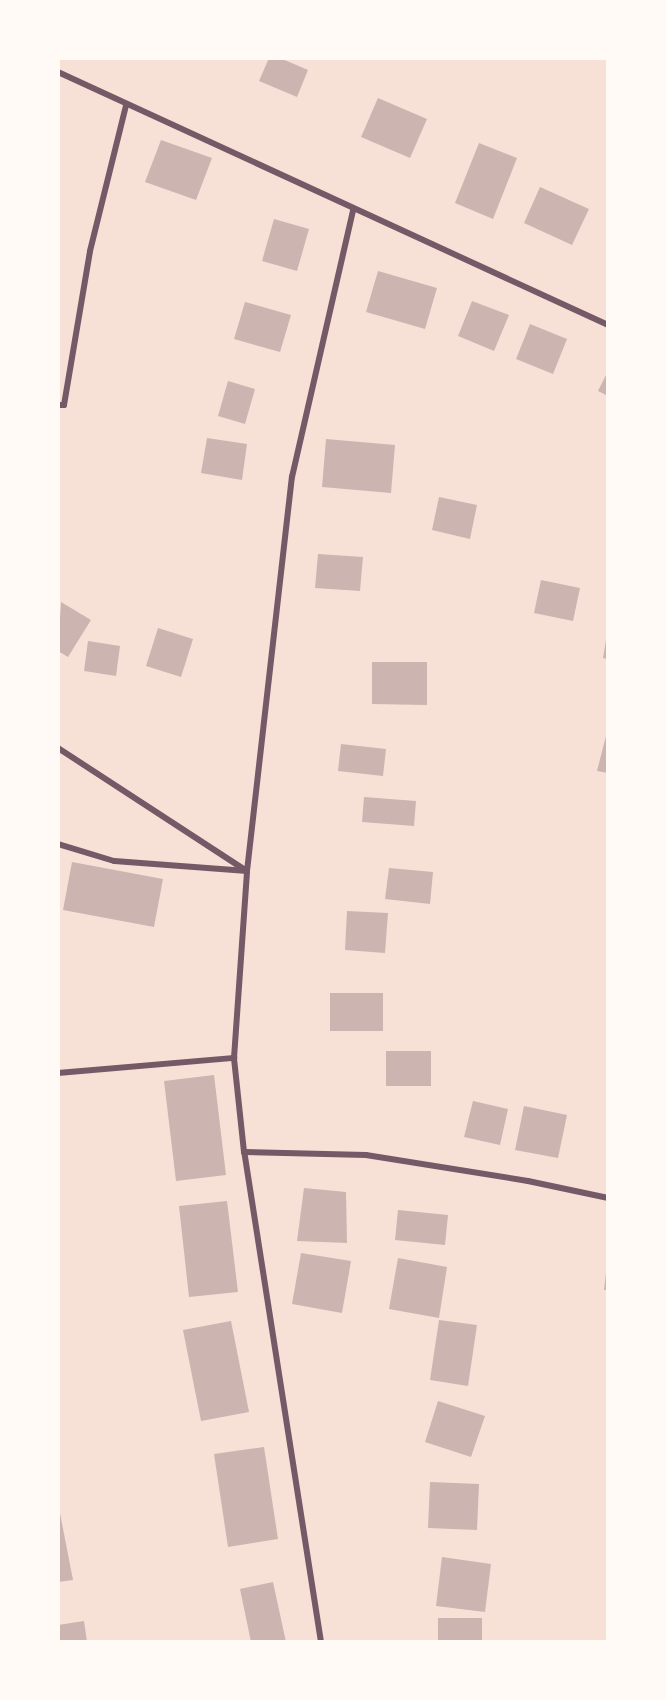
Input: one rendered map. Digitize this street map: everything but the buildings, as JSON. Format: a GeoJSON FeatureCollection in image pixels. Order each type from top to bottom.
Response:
{"type":"FeatureCollection","features":[{"type":"Feature","properties":{"kind":"street"},"geometry":{"type":"LineString","coordinates":[[58,72],[353,210],[608,325]]}},
{"type":"Feature","properties":{"kind":"street"},"geometry":{"type":"LineString","coordinates":[[58,405],[64,405],[90,250],[126,105]]}},
{"type":"Feature","properties":{"kind":"street"},"geometry":{"type":"LineString","coordinates":[[321,1641],[244,1152],[234,1058],[247,871],[292,477],[353,210]]}},
{"type":"Feature","properties":{"kind":"street"},"geometry":{"type":"LineString","coordinates":[[58,748],[247,871]]}},
{"type":"Feature","properties":{"kind":"street"},"geometry":{"type":"LineString","coordinates":[[58,844],[114,861],[247,871]]}},
{"type":"Feature","properties":{"kind":"street"},"geometry":{"type":"LineString","coordinates":[[58,1073],[234,1058]]}},
{"type":"Feature","properties":{"kind":"street"},"geometry":{"type":"LineString","coordinates":[[244,1152],[366,1155],[528,1180],[608,1198]]}}]}
